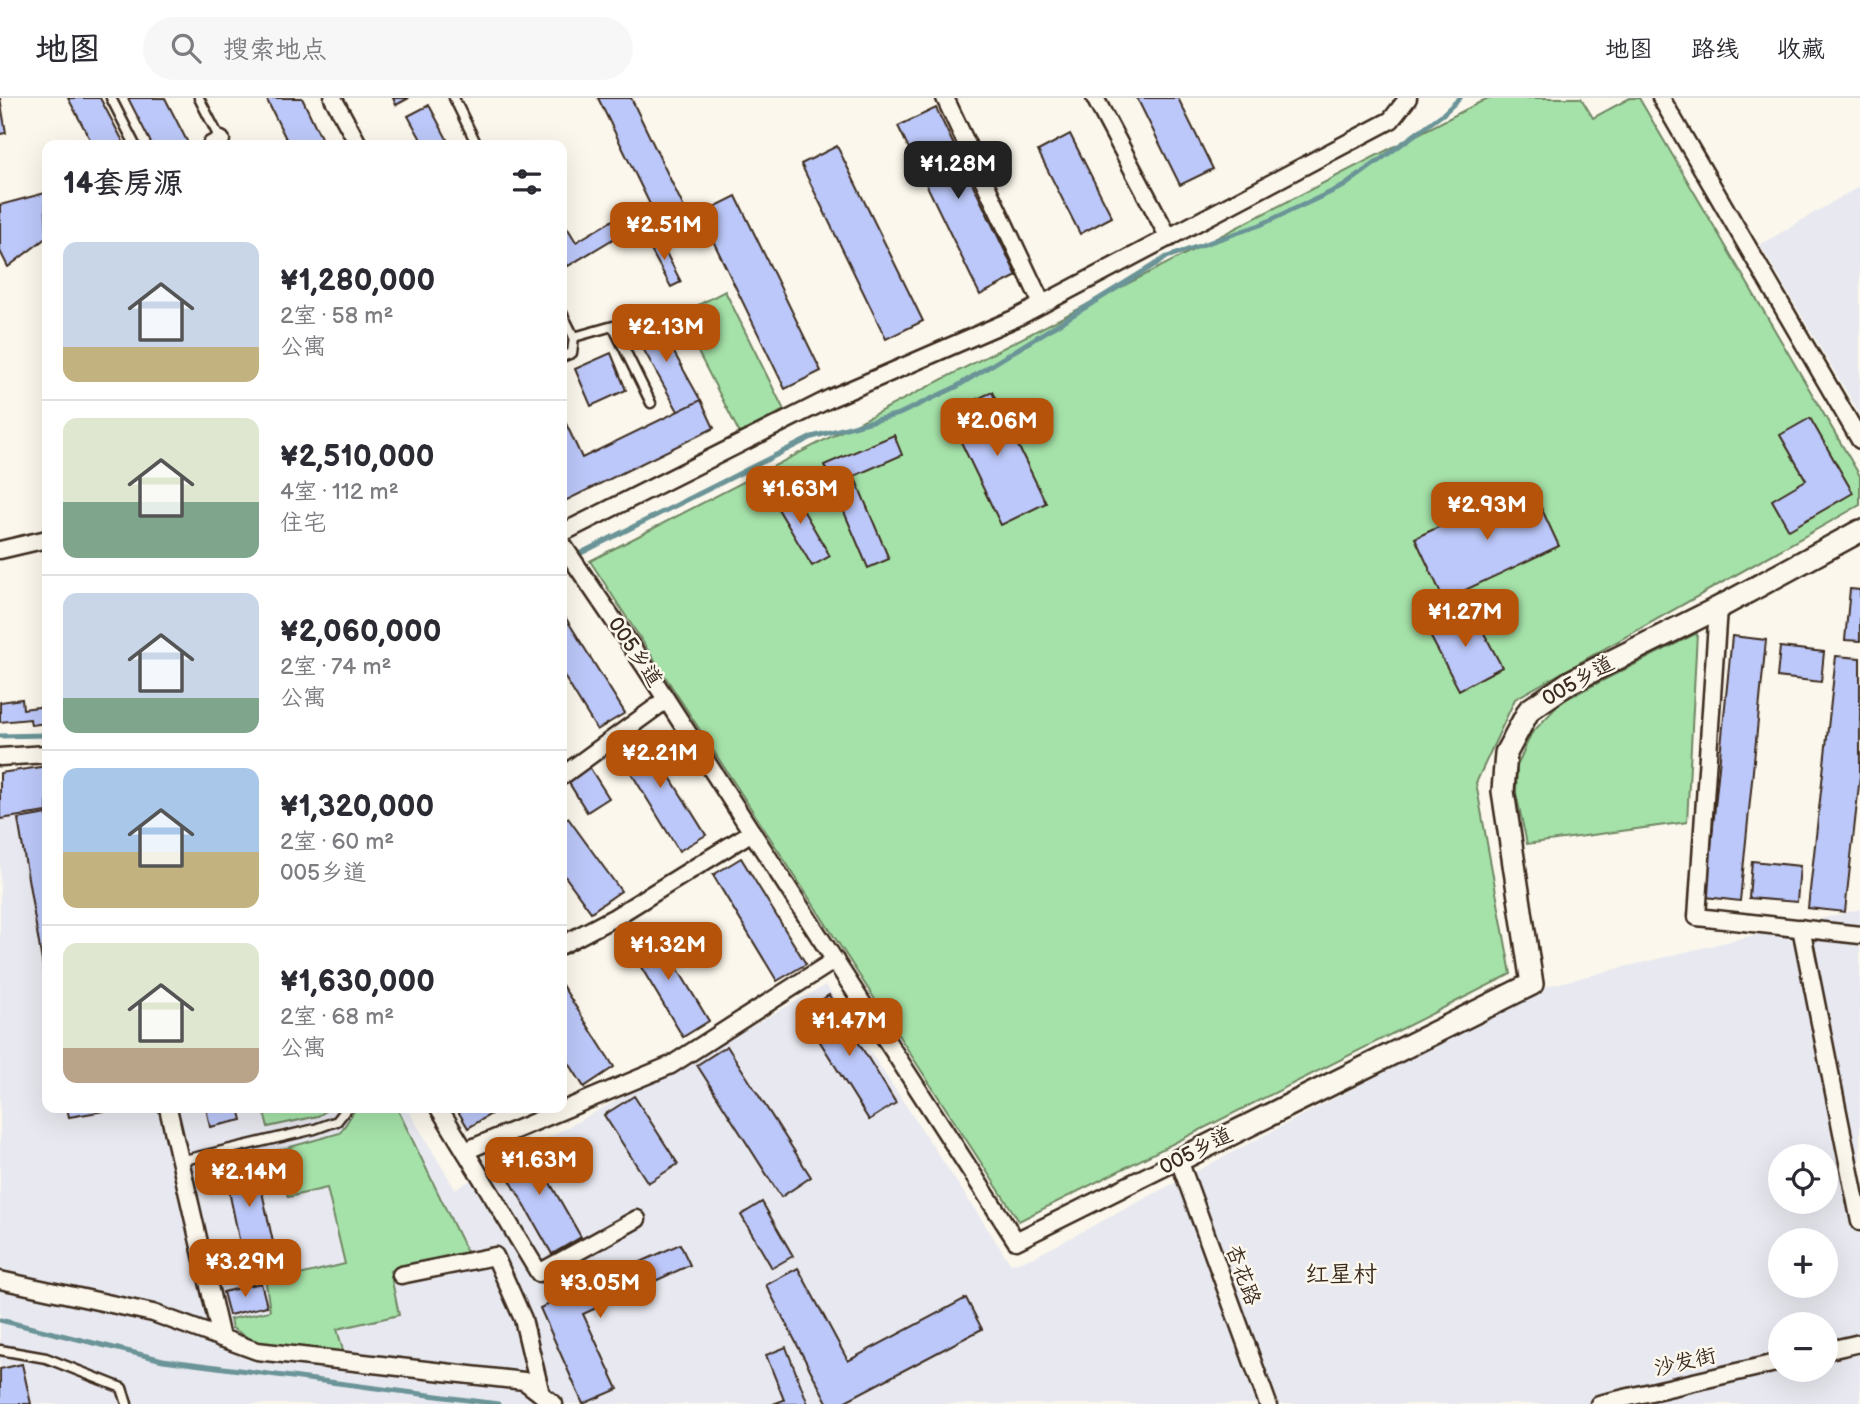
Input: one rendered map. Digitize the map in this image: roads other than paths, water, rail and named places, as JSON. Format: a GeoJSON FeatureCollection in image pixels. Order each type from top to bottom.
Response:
{"type":"FeatureCollection","features":[{"type":"Feature","properties":{"kind":"street"},"geometry":{"type":"LineString","coordinates":[[333,98],[353,140]]}},
{"type":"Feature","properties":{"kind":"street"},"geometry":{"type":"LineString","coordinates":[[945,98],[1042,304]]}},
{"type":"Feature","properties":{"kind":"street"},"geometry":{"type":"LineString","coordinates":[[1095,98],[1169,238]]}},
{"type":"Feature","properties":{"kind":"street"},"geometry":{"type":"LineString","coordinates":[[567,530],[831,398],[1042,304],[1391,120],[1408,98]]}},
{"type":"Feature","properties":{"kind":"street"},"geometry":{"type":"LineString","coordinates":[[1661,98],[1860,440]]}},
{"type":"Feature","properties":{"kind":"street","name":"005乡道"},"geometry":{"type":"LineString","coordinates":[[567,552],[1016,1241],[1532,984],[1503,791],[1506,753],[1529,710],[1570,682],[1718,608],[1860,531]]}},
{"type":"Feature","properties":{"kind":"street"},"geometry":{"type":"LineString","coordinates":[[0,550],[42,540]]}},
{"type":"Feature","properties":{"kind":"street"},"geometry":{"type":"LineString","coordinates":[[1718,608],[1697,917],[1860,934]]}},
{"type":"Feature","properties":{"kind":"street"},"geometry":{"type":"LineString","coordinates":[[567,772],[666,700]]}},
{"type":"Feature","properties":{"kind":"street"},"geometry":{"type":"LineString","coordinates":[[0,757],[42,754]]}},
{"type":"Feature","properties":{"kind":"street"},"geometry":{"type":"LineString","coordinates":[[567,942],[615,917],[752,832]]}},
{"type":"Feature","properties":{"kind":"street"},"geometry":{"type":"LineString","coordinates":[[1801,928],[1860,1222]]}},
{"type":"Feature","properties":{"kind":"street"},"geometry":{"type":"LineString","coordinates":[[567,1108],[671,1065],[835,960]]}},
{"type":"Feature","properties":{"kind":"street"},"geometry":{"type":"LineString","coordinates":[[169,1113],[221,1338]]}},
{"type":"Feature","properties":{"kind":"street"},"geometry":{"type":"LineString","coordinates":[[442,1113],[539,1273],[637,1219]]}},
{"type":"Feature","properties":{"kind":"street"},"geometry":{"type":"LineString","coordinates":[[465,1151],[556,1113]]}},
{"type":"Feature","properties":{"kind":"street","name":"杏花路"},"geometry":{"type":"LineString","coordinates":[[1179,1160],[1268,1404]]}},
{"type":"Feature","properties":{"kind":"street"},"geometry":{"type":"LineString","coordinates":[[401,1275],[495,1256],[523,1318],[548,1399]]}},
{"type":"Feature","properties":{"kind":"street"},"geometry":{"type":"LineString","coordinates":[[0,1280],[153,1313],[257,1351],[524,1381],[548,1399]]}},
{"type":"Feature","properties":{"kind":"street"},"geometry":{"type":"LineString","coordinates":[[1838,1348],[1860,1343]]}},
{"type":"Feature","properties":{"kind":"street","name":"沙发街"},"geometry":{"type":"LineString","coordinates":[[1600,1404],[1768,1365]]}},
{"type":"Feature","properties":{"kind":"lane"},"geometry":{"type":"LineString","coordinates":[[111,98],[132,140]]}},
{"type":"Feature","properties":{"kind":"lane"},"geometry":{"type":"LineString","coordinates":[[199,98],[218,140]]}},
{"type":"Feature","properties":{"kind":"lane"},"geometry":{"type":"LineString","coordinates":[[454,98],[475,140]]}},
{"type":"Feature","properties":{"kind":"lane"},"geometry":{"type":"LineString","coordinates":[[567,323],[574,337],[572,353],[567,355]]}},
{"type":"Feature","properties":{"kind":"lane"},"geometry":{"type":"LineString","coordinates":[[574,337],[613,326],[651,404]]}},
{"type":"Feature","properties":{"kind":"lane"},"geometry":{"type":"LineString","coordinates":[[180,1161],[316,1129],[337,1121],[344,1113]]}},
{"type":"Feature","properties":{"kind":"lane"},"geometry":{"type":"LineString","coordinates":[[0,1350],[46,1358],[122,1388],[127,1404]]}},
{"type":"Feature","properties":{"kind":"waterway"},"geometry":{"type":"LineString","coordinates":[[577,555],[812,437],[899,414],[956,387],[1167,257],[1260,225],[1344,186],[1443,114],[1460,98]]}},
{"type":"Feature","properties":{"kind":"waterway"},"geometry":{"type":"LineString","coordinates":[[0,736],[42,735]]}},
{"type":"Feature","properties":{"kind":"waterway"},"geometry":{"type":"LineString","coordinates":[[0,1320],[163,1360],[498,1404]]}},
{"type":"Feature","properties":{"kind":"district","name":"红星村"},"geometry":{"type":"Point","coordinates":[1341,1274]}}]}
